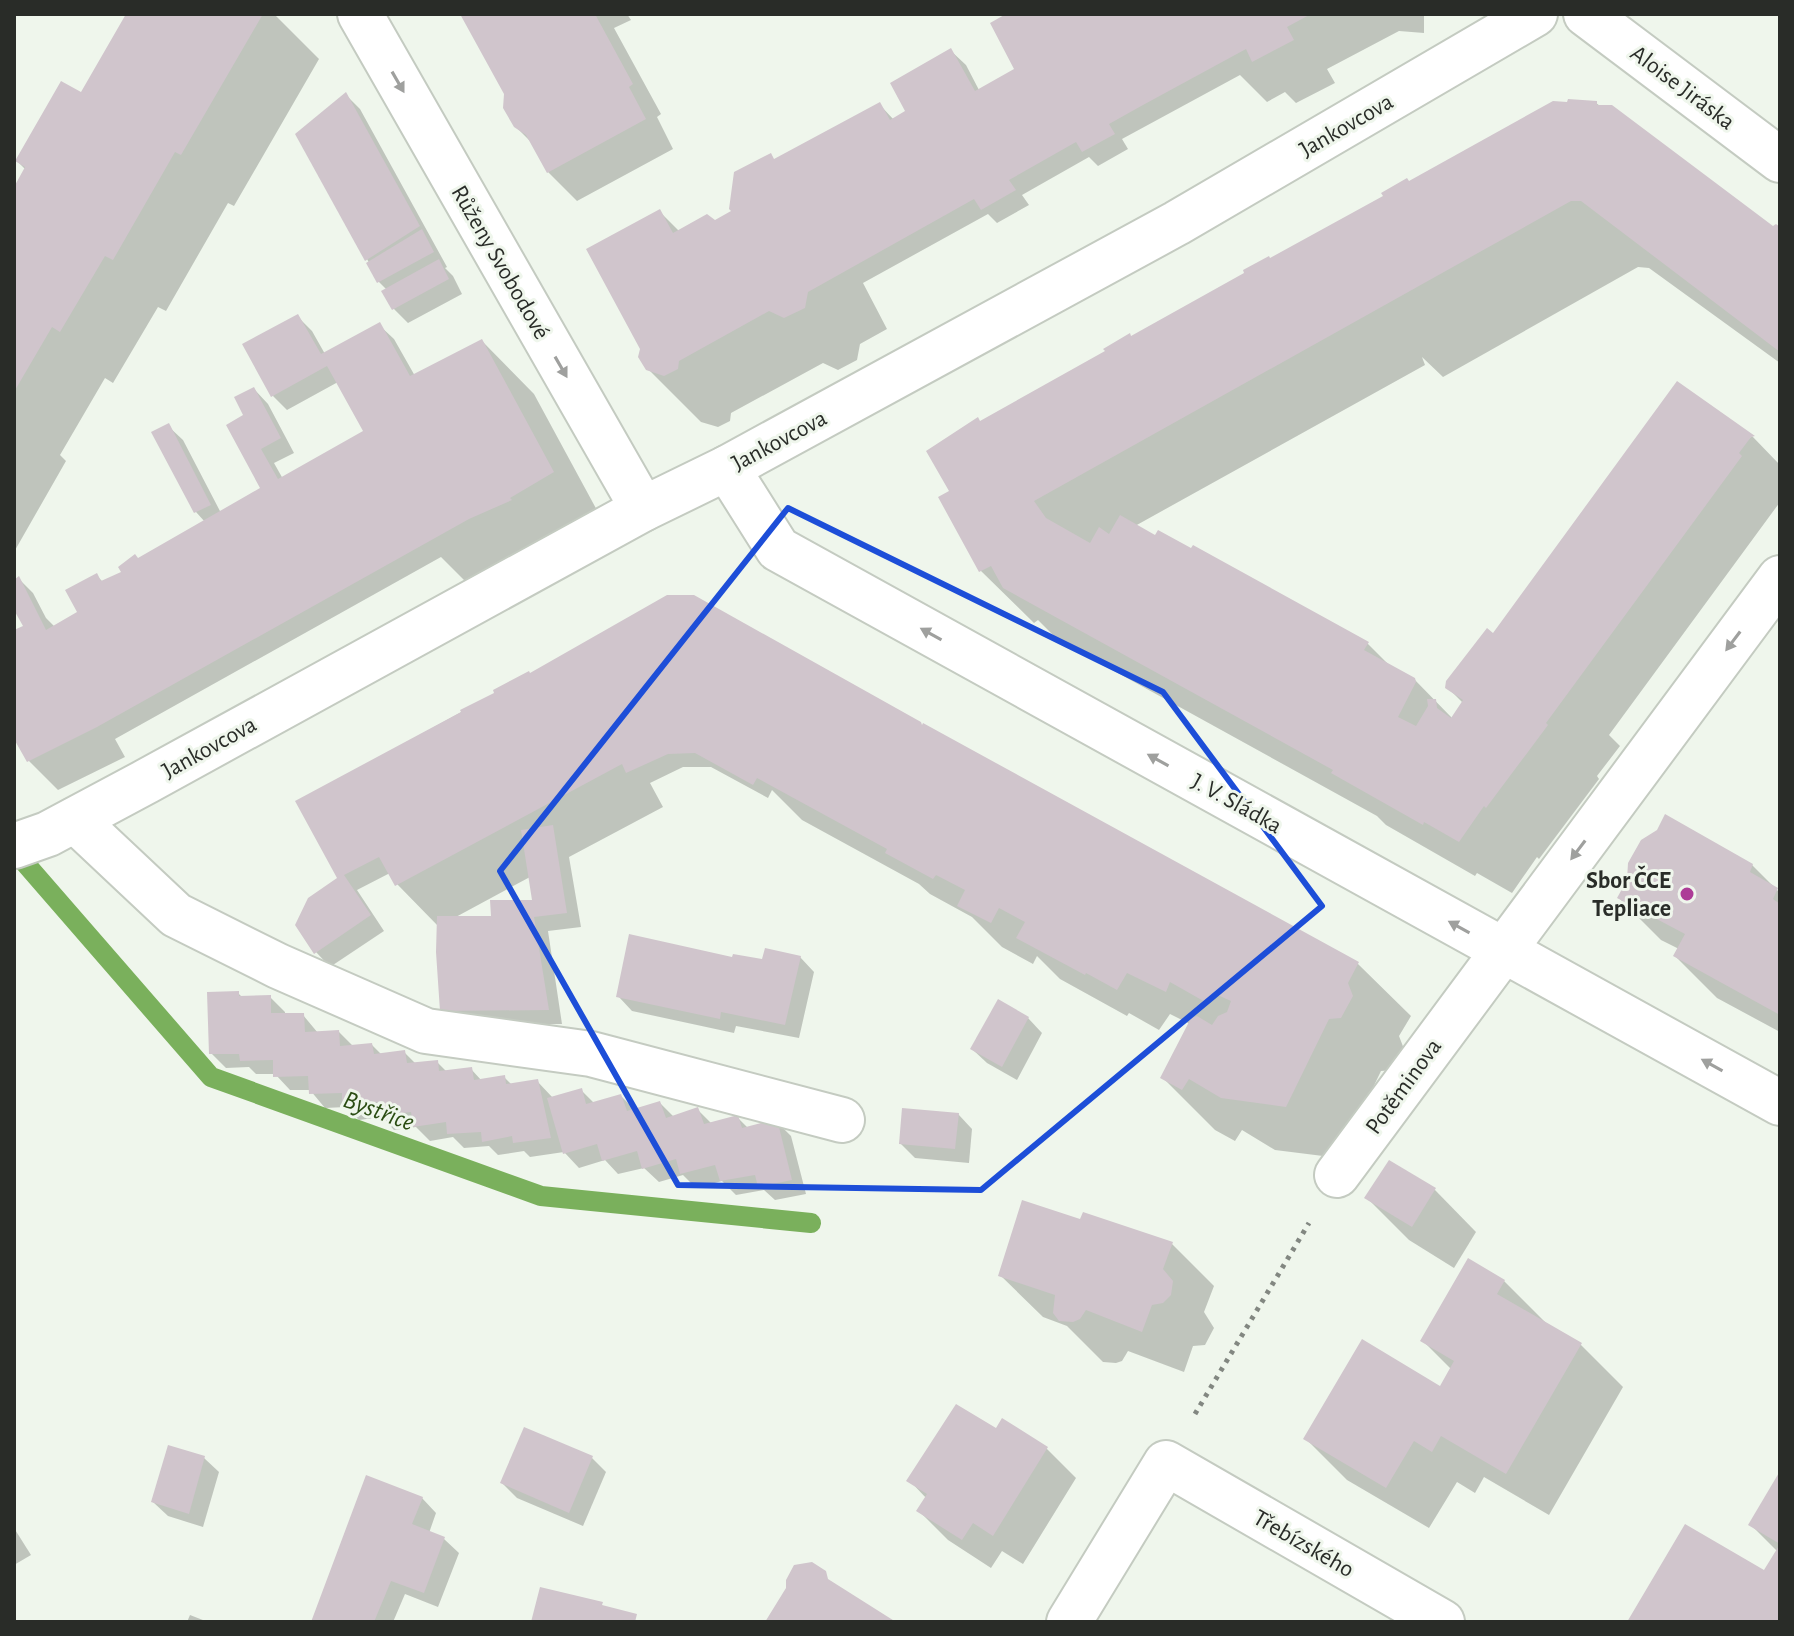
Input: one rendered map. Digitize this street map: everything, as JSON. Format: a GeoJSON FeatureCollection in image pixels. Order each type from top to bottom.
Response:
{"type":"FeatureCollection","features":[{"type":"Feature","properties":{"kind":"street","name":"Růženy Svobodové"},"geometry":{"type":"LineString","coordinates":[[360,14],[643,509]]}},
{"type":"Feature","properties":{"kind":"street","name":"Jankovcova"},"geometry":{"type":"LineString","coordinates":[[14,846],[75,820],[643,509],[727,468],[1177,223],[1535,14]]}},
{"type":"Feature","properties":{"kind":"street","name":"Aloise Jiráska"},"geometry":{"type":"LineString","coordinates":[[1586,14],[1780,160]]}},
{"type":"Feature","properties":{"kind":"street","name":"J. V. Sládka"},"geometry":{"type":"LineString","coordinates":[[727,468],[778,549],[1780,1103]]}},
{"type":"Feature","properties":{"kind":"street","name":"Potěminova"},"geometry":{"type":"LineString","coordinates":[[1337,1175],[1780,578]]}},
{"type":"Feature","properties":{"kind":"street"},"geometry":{"type":"LineString","coordinates":[[75,820],[176,915],[278,966],[426,1031],[591,1054],[842,1120]]}},
{"type":"Feature","properties":{"kind":"street"},"geometry":{"type":"LineString","coordinates":[[1069,1622],[1166,1463]]}},
{"type":"Feature","properties":{"kind":"street","name":"Třebízského"},"geometry":{"type":"LineString","coordinates":[[1166,1463],[1442,1622]]}},
{"type":"Feature","properties":{"kind":"path"},"geometry":{"type":"LineString","coordinates":[[1166,1463],[1337,1175]]}},
{"type":"Feature","properties":{"kind":"highlighted area"},"geometry":{"type":"Polygon","coordinates":[[[788,508],[1163,692],[1322,906],[981,1190],[678,1185],[500,871],[788,508]]]}},
{"type":"Feature","properties":{"kind":"building"},"geometry":{"type":"Polygon","coordinates":[[[126,14],[263,14],[181,155],[175,152],[113,260],[105,256],[60,332],[52,327],[14,392],[14,187],[25,167],[15,161],[61,81],[81,92],[126,14]]]}},
{"type":"Feature","properties":{"kind":"building"},"geometry":{"type":"Polygon","coordinates":[[[460,14],[595,14],[633,84],[629,87],[646,119],[547,173],[526,135],[514,127],[503,108],[504,94],[460,14]]]}},
{"type":"Feature","properties":{"kind":"building"},"geometry":{"type":"Polygon","coordinates":[[[1006,14],[1311,14],[1287,27],[1294,40],[1252,62],[1246,49],[1143,105],[1109,124],[1115,134],[1082,152],[1076,142],[1009,180],[1016,190],[981,210],[974,199],[808,292],[805,308],[784,318],[769,311],[679,361],[678,369],[664,376],[646,370],[638,357],[640,349],[586,249],[660,209],[673,233],[707,214],[715,220],[731,211],[734,172],[771,153],[774,159],[880,102],[890,120],[905,111],[890,83],[951,48],[975,91],[1014,69],[990,23],[1006,14]]]}},
{"type":"Feature","properties":{"kind":"building"},"geometry":{"type":"Polygon","coordinates":[[[346,92],[420,226],[365,261],[295,134],[346,92]]]}},
{"type":"Feature","properties":{"kind":"building"},"geometry":{"type":"Polygon","coordinates":[[[1568,99],[1612,105],[1773,226],[1776,224],[1780,227],[1780,352],[1581,201],[1571,201],[1034,501],[1046,518],[1090,543],[1099,527],[1109,534],[1120,515],[1155,535],[1158,530],[1191,548],[1193,545],[1369,642],[1364,650],[1415,678],[1416,682],[1398,717],[1416,726],[1428,706],[1427,699],[1436,699],[1437,708],[1451,718],[1463,700],[1445,688],[1446,681],[1487,628],[1493,633],[1677,381],[1755,436],[1739,453],[1742,456],[1546,723],[1548,725],[1459,842],[1424,822],[1423,825],[1331,773],[1333,770],[1003,588],[991,566],[979,572],[938,497],[949,491],[926,451],[978,417],[980,421],[1105,351],[1103,349],[1130,333],[1131,336],[1244,273],[1243,270],[1383,196],[1381,193],[1407,178],[1409,181],[1553,101],[1567,102],[1568,99]]]}},
{"type":"Feature","properties":{"kind":"building"},"geometry":{"type":"Polygon","coordinates":[[[422,229],[434,252],[377,283],[366,263],[422,229]]]}},
{"type":"Feature","properties":{"kind":"building"},"geometry":{"type":"Polygon","coordinates":[[[439,259],[449,279],[392,310],[381,291],[439,259]]]}},
{"type":"Feature","properties":{"kind":"building"},"geometry":{"type":"Polygon","coordinates":[[[298,314],[321,354],[380,322],[410,376],[482,339],[554,472],[510,498],[512,500],[469,519],[97,727],[27,762],[14,739],[14,630],[23,626],[14,610],[14,580],[19,576],[46,630],[77,612],[65,590],[97,573],[101,581],[121,572],[118,567],[135,554],[138,558],[260,488],[226,425],[243,415],[234,397],[254,387],[281,438],[261,449],[278,479],[363,431],[327,366],[271,397],[242,344],[298,314]]]}},
{"type":"Feature","properties":{"kind":"building"},"geometry":{"type":"Polygon","coordinates":[[[169,423],[211,505],[194,513],[151,432],[169,423]]]}},
{"type":"Feature","properties":{"kind":"building"},"geometry":{"type":"Polygon","coordinates":[[[667,595],[694,595],[922,725],[1359,962],[1348,983],[1353,996],[1341,1018],[1329,1019],[1286,1107],[1221,1098],[1189,1079],[1182,1090],[1160,1078],[1191,1018],[1197,1016],[1212,1025],[1218,1016],[1227,1012],[1231,1001],[1213,993],[1207,1003],[1170,982],[1166,992],[1127,973],[1117,990],[1016,938],[1025,922],[999,908],[991,923],[957,906],[965,890],[936,875],[933,879],[885,853],[887,849],[757,778],[753,785],[695,753],[668,754],[626,773],[622,764],[395,886],[379,857],[344,875],[371,915],[314,954],[295,925],[308,898],[337,878],[295,801],[461,712],[494,693],[493,690],[530,673],[667,595]]]}},
{"type":"Feature","properties":{"kind":"building"},"geometry":{"type":"Polygon","coordinates":[[[1665,814],[1753,864],[1750,872],[1778,888],[1773,899],[1780,904],[1780,1015],[1673,956],[1685,934],[1617,898],[1627,880],[1628,863],[1641,840],[1657,830],[1665,814]]]}},
{"type":"Feature","properties":{"kind":"building"},"geometry":{"type":"Polygon","coordinates":[[[553,825],[567,913],[534,917],[549,1010],[440,1011],[437,916],[491,916],[490,900],[532,900],[521,830],[553,825]]]}},
{"type":"Feature","properties":{"kind":"building"},"geometry":{"type":"Polygon","coordinates":[[[629,934],[732,957],[733,954],[762,959],[765,948],[801,956],[785,1025],[721,1012],[720,1019],[616,997],[629,934]]]}},
{"type":"Feature","properties":{"kind":"building"},"geometry":{"type":"Polygon","coordinates":[[[239,991],[239,996],[271,995],[271,1013],[304,1013],[305,1032],[339,1030],[340,1046],[372,1043],[374,1054],[405,1050],[407,1063],[438,1060],[439,1071],[472,1067],[474,1080],[505,1075],[506,1084],[538,1079],[551,1138],[513,1143],[512,1136],[482,1142],[481,1132],[447,1134],[446,1122],[413,1127],[411,1112],[378,1116],[377,1102],[342,1106],[342,1093],[309,1094],[308,1076],[273,1077],[273,1060],[240,1061],[239,1054],[209,1054],[207,992],[239,991]]]}},
{"type":"Feature","properties":{"kind":"building"},"geometry":{"type":"Polygon","coordinates":[[[998,999],[1029,1017],[1002,1067],[970,1049],[998,999]]]}},
{"type":"Feature","properties":{"kind":"building"},"geometry":{"type":"Polygon","coordinates":[[[582,1088],[586,1104],[621,1094],[627,1111],[660,1101],[666,1118],[698,1107],[704,1124],[738,1115],[742,1128],[777,1119],[792,1180],[758,1187],[755,1175],[720,1181],[715,1165],[680,1174],[676,1159],[642,1169],[637,1151],[602,1161],[597,1144],[563,1154],[547,1098],[582,1088]]]}},
{"type":"Feature","properties":{"kind":"building"},"geometry":{"type":"Polygon","coordinates":[[[902,1108],[959,1113],[955,1149],[899,1144],[902,1108]]]}},
{"type":"Feature","properties":{"kind":"building"},"geometry":{"type":"Polygon","coordinates":[[[1389,1160],[1436,1188],[1412,1227],[1364,1198],[1389,1160]]]}},
{"type":"Feature","properties":{"kind":"building"},"geometry":{"type":"Polygon","coordinates":[[[1022,1200],[1080,1219],[1083,1212],[1173,1242],[1163,1269],[1173,1281],[1171,1295],[1163,1303],[1152,1305],[1142,1332],[1086,1310],[1080,1319],[1073,1322],[1059,1321],[1053,1313],[1055,1295],[998,1276],[1022,1200]]]}},
{"type":"Feature","properties":{"kind":"building"},"geometry":{"type":"Polygon","coordinates":[[[1468,1258],[1505,1280],[1497,1294],[1582,1343],[1506,1474],[1441,1436],[1432,1452],[1414,1441],[1386,1488],[1303,1439],[1362,1339],[1440,1386],[1454,1361],[1420,1341],[1468,1258]]]}},
{"type":"Feature","properties":{"kind":"building"},"geometry":{"type":"Polygon","coordinates":[[[956,1404],[996,1428],[1002,1418],[1048,1447],[993,1536],[973,1523],[962,1540],[916,1511],[927,1494],[906,1481],[956,1404]]]}},
{"type":"Feature","properties":{"kind":"building"},"geometry":{"type":"Polygon","coordinates":[[[524,1427],[593,1456],[569,1513],[500,1483],[524,1427]]]}},
{"type":"Feature","properties":{"kind":"building"},"geometry":{"type":"Polygon","coordinates":[[[168,1445],[205,1456],[189,1514],[151,1502],[168,1445]]]}},
{"type":"Feature","properties":{"kind":"building"},"geometry":{"type":"Polygon","coordinates":[[[1780,1471],[1780,1544],[1748,1525],[1780,1471]]]}},
{"type":"Feature","properties":{"kind":"building"},"geometry":{"type":"Polygon","coordinates":[[[366,1475],[423,1497],[412,1524],[445,1537],[424,1593],[391,1581],[374,1622],[311,1622],[366,1475]]]}},
{"type":"Feature","properties":{"kind":"building"},"geometry":{"type":"Polygon","coordinates":[[[1685,1524],[1764,1570],[1780,1544],[1780,1622],[1627,1622],[1685,1524]]]}},
{"type":"Feature","properties":{"kind":"building"},"geometry":{"type":"Polygon","coordinates":[[[812,1562],[826,1571],[828,1579],[896,1622],[765,1622],[786,1588],[786,1580],[794,1565],[812,1562]]]}},
{"type":"Feature","properties":{"kind":"building"},"geometry":{"type":"Polygon","coordinates":[[[540,1587],[603,1602],[602,1605],[637,1614],[635,1622],[531,1622],[540,1587]]]}},
{"type":"Feature","properties":{"kind":"waterway","name":"Bystřice"},"geometry":{"type":"LineString","coordinates":[[25,863],[211,1077],[541,1196],[811,1223]]}},
{"type":"Feature","properties":{"kind":"place","name":"Sbor ČCE Tepliace"},"geometry":{"type":"Point","coordinates":[1687,894]}}]}
